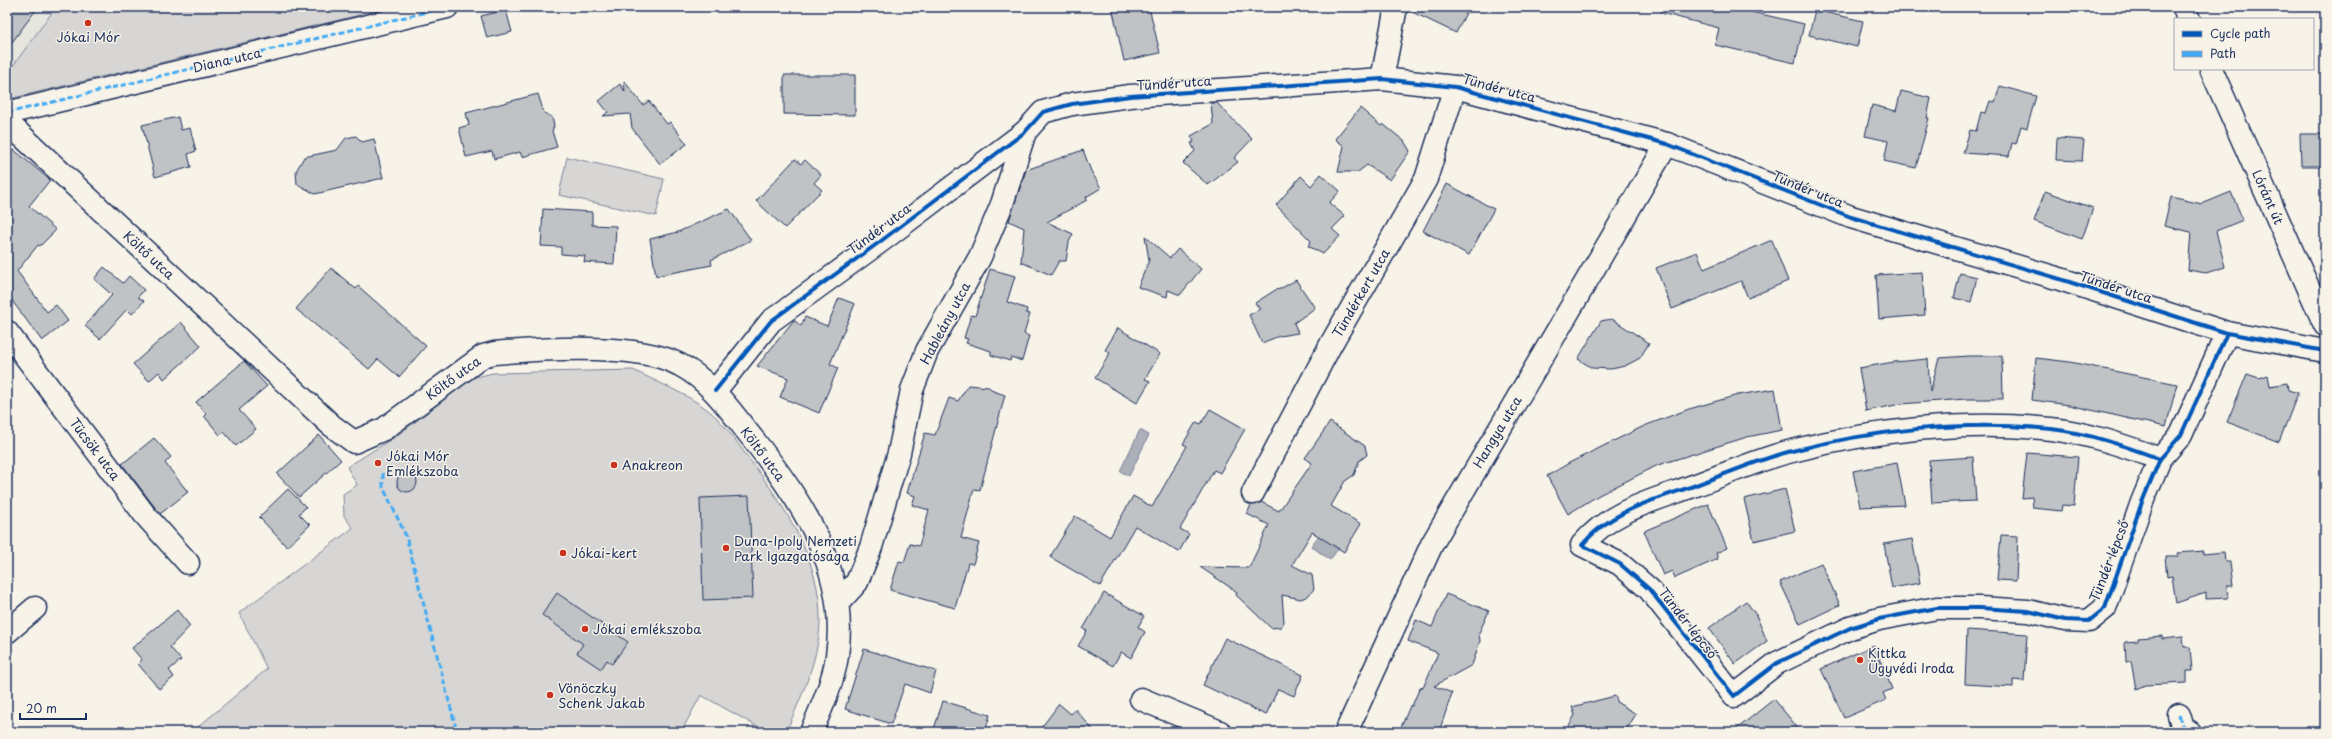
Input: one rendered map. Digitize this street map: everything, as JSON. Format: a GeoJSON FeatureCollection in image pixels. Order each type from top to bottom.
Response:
{"type":"FeatureCollection","features":[{"type":"Feature","properties":{"kind":"street","name":"Diana utca"},"geometry":{"type":"LineString","coordinates":[[7,112],[447,7]]}},
{"type":"Feature","properties":{"kind":"street"},"geometry":{"type":"LineString","coordinates":[[1382,78],[1396,7]]}},
{"type":"Feature","properties":{"kind":"street"},"geometry":{"type":"LineString","coordinates":[[2183,7],[2188,18]]}},
{"type":"Feature","properties":{"kind":"street","name":"Lóránt út"},"geometry":{"type":"LineString","coordinates":[[2211,70],[2325,325]]}},
{"type":"Feature","properties":{"kind":"street","name":"Tündér utca"},"geometry":{"type":"LineString","coordinates":[[715,392],[771,321],[881,241],[1025,132],[1043,112],[1072,104],[1130,96],[1382,78],[1455,87],[1668,144],[1851,217],[2060,279],[2226,333],[2325,351]]}},
{"type":"Feature","properties":{"kind":"street","name":"Tündérkert utca"},"geometry":{"type":"LineString","coordinates":[[1253,493],[1331,344],[1426,179],[1455,87]]}},
{"type":"Feature","properties":{"kind":"street","name":"Költő utca"},"geometry":{"type":"LineString","coordinates":[[7,122],[331,425],[354,442],[384,429],[483,356],[494,353],[604,349],[647,354],[680,364],[715,392],[793,494],[821,541],[838,603],[839,623],[837,657],[829,689],[811,732]]}},
{"type":"Feature","properties":{"kind":"street","name":"Hableány utca"},"geometry":{"type":"LineString","coordinates":[[838,603],[857,582],[871,547],[899,453],[912,390],[927,351],[980,257],[1002,204],[1025,132]]}},
{"type":"Feature","properties":{"kind":"street","name":"Hangya utca"},"geometry":{"type":"LineString","coordinates":[[1346,732],[1432,544],[1668,144]]}},
{"type":"Feature","properties":{"kind":"street","name":"Tücsök utca"},"geometry":{"type":"LineString","coordinates":[[7,332],[145,515],[188,563]]}},
{"type":"Feature","properties":{"kind":"street","name":"Tündér lépcső"},"geometry":{"type":"LineString","coordinates":[[2160,459],[2099,439],[2052,429],[1984,426],[1931,429],[1846,438],[1788,452],[1628,510],[1594,532],[1582,545],[1620,564],[1649,589],[1734,696],[1777,663],[1850,628],[1879,619],[1937,608],[1980,608],[2028,611],[2065,620],[2089,620],[2105,608],[2160,459],[2181,435],[2226,333]]}},
{"type":"Feature","properties":{"kind":"street"},"geometry":{"type":"LineString","coordinates":[[7,632],[35,608]]}},
{"type":"Feature","properties":{"kind":"street"},"geometry":{"type":"LineString","coordinates":[[1141,699],[1220,732]]}},
{"type":"Feature","properties":{"kind":"shaded area"},"geometry":{"type":"Polygon","coordinates":[[[7,7],[56,7],[7,74],[7,7]]]}},
{"type":"Feature","properties":{"kind":"shaded area"},"geometry":{"type":"Polygon","coordinates":[[[56,7],[393,7],[13,98],[7,92],[7,74],[56,7]]]}},
{"type":"Feature","properties":{"kind":"shaded area"},"geometry":{"type":"Polygon","coordinates":[[[567,157],[664,179],[656,216],[559,195],[567,157]]]}},
{"type":"Feature","properties":{"kind":"shaded area","name":"Jókai-kert"},"geometry":{"type":"Polygon","coordinates":[[[633,370],[672,388],[700,404],[719,420],[774,493],[798,534],[807,555],[819,600],[819,637],[808,679],[786,732],[767,732],[701,695],[681,732],[192,732],[267,669],[239,613],[353,528],[344,516],[343,494],[357,485],[347,467],[398,435],[472,378],[493,373],[633,370]]]}},
{"type":"Feature","properties":{"kind":"shaded area"},"geometry":{"type":"Polygon","coordinates":[[[1140,430],[1149,435],[1129,476],[1120,471],[1140,430]]]}},
{"type":"Feature","properties":{"kind":"shaded area"},"geometry":{"type":"Polygon","coordinates":[[[1319,535],[1338,549],[1330,560],[1311,546],[1319,535]]]}},
{"type":"Feature","properties":{"kind":"building"},"geometry":{"type":"Polygon","coordinates":[[[7,7],[38,7],[7,49],[7,7]]]}},
{"type":"Feature","properties":{"kind":"building"},"geometry":{"type":"Polygon","coordinates":[[[1112,7],[1149,7],[1160,53],[1124,61],[1112,7]]]}},
{"type":"Feature","properties":{"kind":"building"},"geometry":{"type":"Polygon","coordinates":[[[1408,7],[1469,7],[1456,33],[1408,10],[1408,7]]]}},
{"type":"Feature","properties":{"kind":"building"},"geometry":{"type":"Polygon","coordinates":[[[1661,7],[1730,7],[1804,24],[1795,63],[1715,45],[1719,28],[1661,13],[1661,7]]]}},
{"type":"Feature","properties":{"kind":"building"},"geometry":{"type":"Polygon","coordinates":[[[506,10],[512,32],[487,38],[481,16],[506,10]]]}},
{"type":"Feature","properties":{"kind":"building"},"geometry":{"type":"Polygon","coordinates":[[[1815,10],[1863,21],[1857,47],[1809,35],[1815,10]]]}},
{"type":"Feature","properties":{"kind":"building"},"geometry":{"type":"Polygon","coordinates":[[[784,75],[855,75],[855,115],[784,114],[784,75]]]}},
{"type":"Feature","properties":{"kind":"building"},"geometry":{"type":"Polygon","coordinates":[[[624,81],[643,105],[649,101],[667,124],[670,122],[687,144],[660,164],[632,128],[630,114],[603,116],[608,112],[599,101],[620,84],[625,92],[624,81]]]}},
{"type":"Feature","properties":{"kind":"building"},"geometry":{"type":"Polygon","coordinates":[[[2000,86],[2036,96],[2027,128],[2021,126],[2016,144],[2012,143],[2009,156],[1963,153],[1970,130],[1976,131],[1981,112],[1986,113],[1990,101],[1995,102],[2000,86]]]}},
{"type":"Feature","properties":{"kind":"building"},"geometry":{"type":"Polygon","coordinates":[[[1901,91],[1931,98],[1927,118],[1929,118],[1916,168],[1884,161],[1888,141],[1865,136],[1872,105],[1896,111],[1901,91]]]}},
{"type":"Feature","properties":{"kind":"building"},"geometry":{"type":"Polygon","coordinates":[[[538,94],[544,113],[552,117],[554,126],[552,131],[557,147],[522,157],[520,152],[494,159],[492,151],[466,157],[459,128],[469,125],[466,113],[538,94]]]}},
{"type":"Feature","properties":{"kind":"building"},"geometry":{"type":"Polygon","coordinates":[[[1211,103],[1217,103],[1252,139],[1234,158],[1238,162],[1208,185],[1183,163],[1195,151],[1191,143],[1194,142],[1191,136],[1213,124],[1211,103]]]}},
{"type":"Feature","properties":{"kind":"building"},"geometry":{"type":"Polygon","coordinates":[[[1360,108],[1381,126],[1383,124],[1404,141],[1410,151],[1390,180],[1367,165],[1358,172],[1338,172],[1344,146],[1335,139],[1360,108]]]}},
{"type":"Feature","properties":{"kind":"building"},"geometry":{"type":"Polygon","coordinates":[[[178,117],[181,130],[190,128],[196,151],[188,154],[191,167],[155,177],[142,125],[178,117]]]}},
{"type":"Feature","properties":{"kind":"building"},"geometry":{"type":"Polygon","coordinates":[[[2300,134],[2325,134],[2325,166],[2301,166],[2300,134]]]}},
{"type":"Feature","properties":{"kind":"building"},"geometry":{"type":"Polygon","coordinates":[[[356,136],[362,142],[374,139],[383,178],[315,194],[297,184],[296,171],[304,157],[337,150],[346,138],[356,136]]]}},
{"type":"Feature","properties":{"kind":"building"},"geometry":{"type":"Polygon","coordinates":[[[2057,138],[2084,140],[2082,161],[2056,160],[2057,138]]]}},
{"type":"Feature","properties":{"kind":"building"},"geometry":{"type":"Polygon","coordinates":[[[7,144],[50,180],[29,206],[56,230],[40,246],[38,245],[17,271],[47,312],[56,305],[68,321],[42,341],[7,294],[7,144]]]}},
{"type":"Feature","properties":{"kind":"building"},"geometry":{"type":"Polygon","coordinates":[[[1083,150],[1091,171],[1101,188],[1086,197],[1087,200],[1047,222],[1073,234],[1069,242],[1066,261],[1059,261],[1051,275],[1021,262],[1024,228],[1009,221],[1026,170],[1083,150]]]}},
{"type":"Feature","properties":{"kind":"building"},"geometry":{"type":"Polygon","coordinates":[[[795,159],[801,164],[805,160],[821,175],[814,183],[822,190],[785,228],[756,201],[795,159]]]}},
{"type":"Feature","properties":{"kind":"building"},"geometry":{"type":"Polygon","coordinates":[[[1321,174],[1340,191],[1329,203],[1345,216],[1332,229],[1340,236],[1323,254],[1308,246],[1311,241],[1276,205],[1301,176],[1311,186],[1321,174]]]}},
{"type":"Feature","properties":{"kind":"building"},"geometry":{"type":"Polygon","coordinates":[[[1447,184],[1494,209],[1469,255],[1423,231],[1447,184]]]}},
{"type":"Feature","properties":{"kind":"building"},"geometry":{"type":"Polygon","coordinates":[[[2045,191],[2093,208],[2082,239],[2034,221],[2045,191]]]}},
{"type":"Feature","properties":{"kind":"building"},"geometry":{"type":"Polygon","coordinates":[[[2231,192],[2243,220],[2216,231],[2225,267],[2206,273],[2188,270],[2191,232],[2164,226],[2171,197],[2202,204],[2231,192]]]}},
{"type":"Feature","properties":{"kind":"building"},"geometry":{"type":"Polygon","coordinates":[[[543,209],[592,212],[592,225],[616,226],[614,264],[584,262],[585,256],[561,254],[561,247],[541,246],[543,209]]]}},
{"type":"Feature","properties":{"kind":"building"},"geometry":{"type":"Polygon","coordinates":[[[729,209],[751,240],[711,260],[712,265],[656,276],[650,239],[678,232],[729,209]]]}},
{"type":"Feature","properties":{"kind":"building"},"geometry":{"type":"Polygon","coordinates":[[[1145,236],[1170,258],[1178,249],[1201,269],[1180,295],[1168,290],[1167,297],[1138,287],[1149,260],[1145,236]]]}},
{"type":"Feature","properties":{"kind":"building"},"geometry":{"type":"Polygon","coordinates":[[[1772,240],[1788,281],[1748,298],[1741,281],[1672,309],[1656,268],[1697,252],[1704,269],[1772,240]]]}},
{"type":"Feature","properties":{"kind":"building"},"geometry":{"type":"Polygon","coordinates":[[[104,267],[123,283],[129,276],[144,290],[138,297],[144,301],[132,314],[127,309],[100,339],[85,326],[112,295],[94,279],[104,267]]]}},
{"type":"Feature","properties":{"kind":"building"},"geometry":{"type":"Polygon","coordinates":[[[331,268],[356,289],[358,286],[426,346],[399,377],[378,359],[369,369],[296,309],[331,268]]]}},
{"type":"Feature","properties":{"kind":"building"},"geometry":{"type":"Polygon","coordinates":[[[990,269],[1015,276],[1007,302],[1027,309],[1026,313],[1030,314],[1024,334],[1029,336],[1022,361],[1011,357],[1010,361],[991,355],[991,351],[966,343],[968,339],[964,338],[971,315],[975,316],[990,269]]]}},
{"type":"Feature","properties":{"kind":"building"},"geometry":{"type":"Polygon","coordinates":[[[1922,272],[1925,315],[1879,319],[1876,275],[1922,272]]]}},
{"type":"Feature","properties":{"kind":"building"},"geometry":{"type":"Polygon","coordinates":[[[1960,273],[1977,277],[1971,302],[1954,298],[1960,273]]]}},
{"type":"Feature","properties":{"kind":"building"},"geometry":{"type":"Polygon","coordinates":[[[1296,280],[1315,308],[1294,323],[1298,333],[1279,336],[1262,343],[1249,315],[1260,309],[1255,303],[1277,289],[1278,290],[1296,280]]]}},
{"type":"Feature","properties":{"kind":"building"},"geometry":{"type":"Polygon","coordinates":[[[839,298],[855,304],[830,364],[838,368],[819,413],[780,397],[788,378],[757,366],[794,320],[801,326],[805,317],[827,326],[839,298]]]}},
{"type":"Feature","properties":{"kind":"building"},"geometry":{"type":"Polygon","coordinates":[[[1612,319],[1649,343],[1640,358],[1625,366],[1611,369],[1592,368],[1578,359],[1601,321],[1612,319]]]}},
{"type":"Feature","properties":{"kind":"building"},"geometry":{"type":"Polygon","coordinates":[[[181,322],[201,346],[164,379],[159,372],[149,381],[133,364],[181,322]]]}},
{"type":"Feature","properties":{"kind":"building"},"geometry":{"type":"Polygon","coordinates":[[[1118,328],[1160,354],[1145,379],[1150,381],[1137,403],[1095,378],[1110,353],[1105,350],[1118,328]]]}},
{"type":"Feature","properties":{"kind":"building"},"geometry":{"type":"Polygon","coordinates":[[[2002,356],[2003,399],[1966,399],[1901,404],[1866,411],[1859,368],[1894,362],[1928,359],[1930,392],[1939,358],[2002,356]]]}},
{"type":"Feature","properties":{"kind":"building"},"geometry":{"type":"Polygon","coordinates":[[[2036,358],[2070,362],[2177,384],[2166,427],[2069,405],[2032,400],[2036,358]]]}},
{"type":"Feature","properties":{"kind":"building"},"geometry":{"type":"Polygon","coordinates":[[[244,361],[267,386],[239,410],[256,429],[236,446],[224,432],[220,435],[204,416],[206,414],[196,402],[244,361]]]}},
{"type":"Feature","properties":{"kind":"building"},"geometry":{"type":"Polygon","coordinates":[[[2247,374],[2259,378],[2268,375],[2270,386],[2287,383],[2288,390],[2298,393],[2279,442],[2227,422],[2247,374]]]}},
{"type":"Feature","properties":{"kind":"building"},"geometry":{"type":"Polygon","coordinates":[[[968,385],[989,387],[993,391],[1005,395],[980,490],[974,489],[961,538],[979,543],[973,564],[968,563],[955,608],[890,590],[899,561],[904,562],[910,544],[919,546],[929,510],[912,505],[915,496],[907,493],[925,433],[935,435],[949,398],[958,401],[968,385]]]}},
{"type":"Feature","properties":{"kind":"building"},"geometry":{"type":"Polygon","coordinates":[[[1775,389],[1782,430],[1747,437],[1658,465],[1599,495],[1568,514],[1547,476],[1571,462],[1644,426],[1689,409],[1738,395],[1775,389]]]}},
{"type":"Feature","properties":{"kind":"building"},"geometry":{"type":"Polygon","coordinates":[[[1210,409],[1245,429],[1220,473],[1214,470],[1180,529],[1189,534],[1179,552],[1135,526],[1100,586],[1050,557],[1075,516],[1110,537],[1133,496],[1152,507],[1187,446],[1183,444],[1196,422],[1201,424],[1210,409]]]}},
{"type":"Feature","properties":{"kind":"building"},"geometry":{"type":"Polygon","coordinates":[[[1330,422],[1365,446],[1367,455],[1359,461],[1354,475],[1345,481],[1331,506],[1361,524],[1344,552],[1312,532],[1292,565],[1312,575],[1314,589],[1308,596],[1301,599],[1282,595],[1284,622],[1281,627],[1271,628],[1236,595],[1237,592],[1200,567],[1249,568],[1269,525],[1247,514],[1251,505],[1261,502],[1279,511],[1312,463],[1305,458],[1330,422]]]}},
{"type":"Feature","properties":{"kind":"building"},"geometry":{"type":"Polygon","coordinates":[[[319,435],[341,460],[299,497],[277,474],[319,435]]]}},
{"type":"Feature","properties":{"kind":"building"},"geometry":{"type":"Polygon","coordinates":[[[154,438],[171,457],[165,463],[188,492],[160,514],[122,464],[154,438]]]}},
{"type":"Feature","properties":{"kind":"building"},"geometry":{"type":"Polygon","coordinates":[[[2027,453],[2078,457],[2074,506],[2062,505],[2061,511],[2033,508],[2032,497],[2022,498],[2027,453]]]}},
{"type":"Feature","properties":{"kind":"building"},"geometry":{"type":"Polygon","coordinates":[[[1973,457],[1976,501],[1932,503],[1929,460],[1973,457]]]}},
{"type":"Feature","properties":{"kind":"building"},"geometry":{"type":"Polygon","coordinates":[[[1897,463],[1905,505],[1860,507],[1853,471],[1897,463]]]}},
{"type":"Feature","properties":{"kind":"building"},"geometry":{"type":"Polygon","coordinates":[[[407,472],[414,475],[417,482],[414,489],[407,492],[400,489],[397,482],[400,475],[407,472]]]}},
{"type":"Feature","properties":{"kind":"building"},"geometry":{"type":"Polygon","coordinates":[[[288,489],[306,507],[299,514],[310,525],[287,547],[259,517],[288,489]]]}},
{"type":"Feature","properties":{"kind":"building"},"geometry":{"type":"Polygon","coordinates":[[[1785,489],[1795,531],[1754,541],[1744,499],[1785,489]]]}},
{"type":"Feature","properties":{"kind":"building","name":"Duna-Ipoly Nemzeti Park Igazgatósága"},"geometry":{"type":"Polygon","coordinates":[[[749,496],[753,598],[703,600],[700,498],[749,496]]]}},
{"type":"Feature","properties":{"kind":"building"},"geometry":{"type":"Polygon","coordinates":[[[1708,504],[1727,548],[1716,553],[1718,559],[1675,578],[1672,571],[1663,575],[1644,531],[1708,504]]]}},
{"type":"Feature","properties":{"kind":"building"},"geometry":{"type":"Polygon","coordinates":[[[2001,535],[2018,536],[2016,581],[1997,580],[2001,535]]]}},
{"type":"Feature","properties":{"kind":"building"},"geometry":{"type":"Polygon","coordinates":[[[1912,539],[1920,583],[1892,588],[1884,544],[1912,539]]]}},
{"type":"Feature","properties":{"kind":"building"},"geometry":{"type":"Polygon","coordinates":[[[2203,551],[2203,554],[2224,552],[2225,562],[2230,562],[2233,586],[2227,586],[2228,598],[2206,599],[2206,593],[2176,603],[2172,576],[2167,577],[2165,556],[2178,556],[2178,553],[2203,551]]]}},
{"type":"Feature","properties":{"kind":"building"},"geometry":{"type":"Polygon","coordinates":[[[1821,563],[1840,605],[1800,624],[1780,582],[1821,563]]]}},
{"type":"Feature","properties":{"kind":"building","name":"Jókai emlékszoba"},"geometry":{"type":"Polygon","coordinates":[[[557,593],[628,642],[612,664],[607,660],[601,669],[577,653],[583,644],[542,615],[557,593]]]}},
{"type":"Feature","properties":{"kind":"building"},"geometry":{"type":"Polygon","coordinates":[[[1104,593],[1144,616],[1138,627],[1145,632],[1131,658],[1121,652],[1113,666],[1078,646],[1087,631],[1083,629],[1104,593]]]}},
{"type":"Feature","properties":{"kind":"building"},"geometry":{"type":"Polygon","coordinates":[[[1446,594],[1489,611],[1479,633],[1480,641],[1472,665],[1434,686],[1452,693],[1439,732],[1399,732],[1420,687],[1423,688],[1438,653],[1408,641],[1416,620],[1432,627],[1446,594]]]}},
{"type":"Feature","properties":{"kind":"building"},"geometry":{"type":"Polygon","coordinates":[[[1746,601],[1756,615],[1767,641],[1735,664],[1709,628],[1746,601]]]}},
{"type":"Feature","properties":{"kind":"building"},"geometry":{"type":"Polygon","coordinates":[[[177,610],[190,626],[170,647],[181,660],[169,670],[174,677],[159,689],[138,664],[142,660],[132,648],[177,610]]]}},
{"type":"Feature","properties":{"kind":"building"},"geometry":{"type":"Polygon","coordinates":[[[1967,630],[2027,634],[2024,681],[2013,680],[2013,687],[1965,684],[1967,630]]]}},
{"type":"Feature","properties":{"kind":"building"},"geometry":{"type":"Polygon","coordinates":[[[2162,636],[2162,639],[2183,637],[2184,647],[2190,647],[2192,671],[2187,671],[2187,683],[2145,685],[2136,689],[2131,661],[2126,662],[2125,642],[2138,641],[2138,638],[2162,636]]]}},
{"type":"Feature","properties":{"kind":"building"},"geometry":{"type":"Polygon","coordinates":[[[1225,638],[1303,675],[1294,696],[1278,689],[1266,715],[1203,685],[1225,638]]]}},
{"type":"Feature","properties":{"kind":"building"},"geometry":{"type":"Polygon","coordinates":[[[1874,645],[1892,689],[1883,693],[1886,700],[1844,718],[1821,669],[1874,645]]]}},
{"type":"Feature","properties":{"kind":"building"},"geometry":{"type":"Polygon","coordinates":[[[864,649],[936,671],[930,693],[905,684],[891,724],[845,709],[864,649]]]}},
{"type":"Feature","properties":{"kind":"building"},"geometry":{"type":"Polygon","coordinates":[[[1615,696],[1618,703],[1636,714],[1625,732],[1565,732],[1575,715],[1572,707],[1615,696]]]}},
{"type":"Feature","properties":{"kind":"building"},"geometry":{"type":"Polygon","coordinates":[[[1774,699],[1801,732],[1733,732],[1774,699]]]}},
{"type":"Feature","properties":{"kind":"building"},"geometry":{"type":"Polygon","coordinates":[[[943,701],[990,715],[985,732],[933,732],[943,701]]]}},
{"type":"Feature","properties":{"kind":"building"},"geometry":{"type":"Polygon","coordinates":[[[1059,704],[1071,714],[1075,709],[1095,732],[1038,732],[1059,704]]]}},
{"type":"Feature","properties":{"kind":"marked path"},"geometry":{"type":"LineString","coordinates":[[7,113],[447,7]]}},
{"type":"Feature","properties":{"kind":"marked path"},"geometry":{"type":"LineString","coordinates":[[383,473],[383,487],[406,536],[457,732]]}},
{"type":"Feature","properties":{"kind":"marked path"},"geometry":{"type":"LineString","coordinates":[[2179,715],[2183,728],[2190,732]]}},
{"type":"Feature","properties":{"kind":"cycle path"},"geometry":{"type":"LineString","coordinates":[[715,391],[771,321],[881,241],[1025,132],[1043,112],[1072,104],[1130,96],[1382,79],[1455,87],[1667,144],[1851,217],[2060,279],[2227,333],[2325,351]]}},
{"type":"Feature","properties":{"kind":"cycle path"},"geometry":{"type":"LineString","coordinates":[[2160,459],[2093,437],[2051,429],[1985,426],[1918,429],[1885,433],[1820,444],[1776,455],[1650,501],[1606,523],[1582,545],[1620,564],[1649,589],[1734,696],[1777,663],[1850,628],[1879,619],[1937,608],[1980,608],[2028,611],[2065,620],[2089,621],[2105,608],[2142,502],[2160,459],[2181,435],[2227,333]]}},
{"type":"Feature","properties":{"kind":"place","name":"Jókai Mór"},"geometry":{"type":"Point","coordinates":[88,23]}},
{"type":"Feature","properties":{"kind":"place","name":"Jókai Mór Emlékszoba"},"geometry":{"type":"Point","coordinates":[378,463]}},
{"type":"Feature","properties":{"kind":"place","name":"Anakreon"},"geometry":{"type":"Point","coordinates":[614,465]}},
{"type":"Feature","properties":{"kind":"place","name":"Duna-Ipoly Nemzeti Park Igazgatósága"},"geometry":{"type":"Point","coordinates":[726,548]}},
{"type":"Feature","properties":{"kind":"place","name":"Jókai-kert"},"geometry":{"type":"Point","coordinates":[563,553]}},
{"type":"Feature","properties":{"kind":"place","name":"Jókai emlékszoba"},"geometry":{"type":"Point","coordinates":[585,629]}},
{"type":"Feature","properties":{"kind":"place","name":"Kittka Ügyvédi Iroda"},"geometry":{"type":"Point","coordinates":[1860,660]}},
{"type":"Feature","properties":{"kind":"place","name":"Vönöczky Schenk Jakab"},"geometry":{"type":"Point","coordinates":[550,695]}}]}
